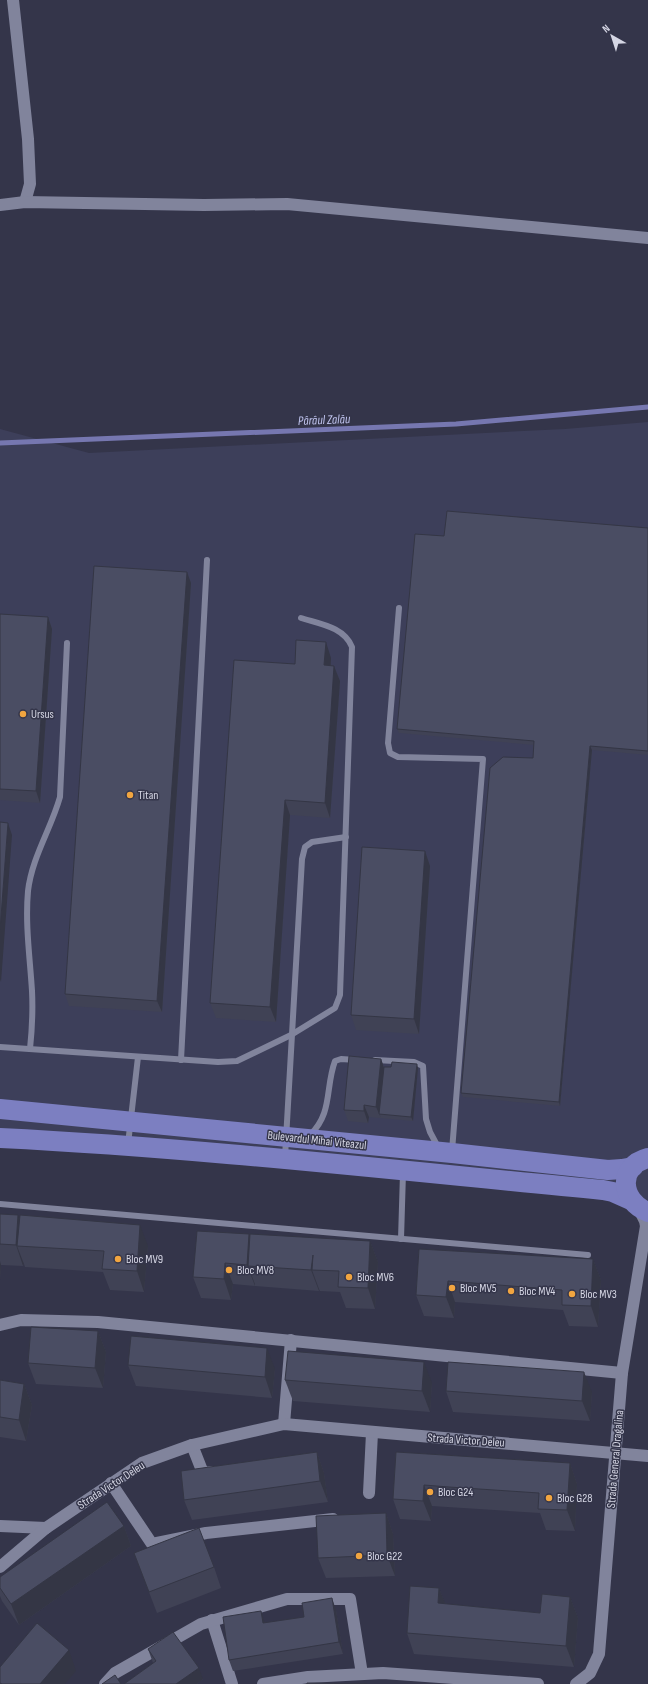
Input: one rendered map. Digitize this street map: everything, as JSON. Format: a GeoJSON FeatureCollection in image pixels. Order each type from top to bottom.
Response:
{"type":"FeatureCollection","features":[{"type":"Feature","properties":{"kind":"main road","name":"Bulevardul Mihai Viteazul"},"geometry":{"type":"LineString","coordinates":[[0,1109],[447,1152],[608,1170],[622,1170],[643,1159]]}},
{"type":"Feature","properties":{"kind":"main road","name":"Bulevardul Mihai Viteazul"},"geometry":{"type":"LineString","coordinates":[[0,1138],[284,1158],[603,1190],[613,1192],[642,1214]]}},
{"type":"Feature","properties":{"kind":"main road","name":"Bulevardul Mihai Viteazul"},"geometry":{"type":"LineString","coordinates":[[642,1214],[627,1192],[626,1183],[628,1174],[643,1159]]}},
{"type":"Feature","properties":{"kind":"street"},"geometry":{"type":"LineString","coordinates":[[12,0],[28,139],[30,184],[25,202]]}},
{"type":"Feature","properties":{"kind":"street"},"geometry":{"type":"LineString","coordinates":[[0,205],[25,202],[204,205],[288,204],[648,238]]}},
{"type":"Feature","properties":{"kind":"street","name":"Strada General Dragalina"},"geometry":{"type":"LineString","coordinates":[[576,1684],[590,1673],[599,1654],[622,1373],[642,1214]]}},
{"type":"Feature","properties":{"kind":"street"},"geometry":{"type":"LineString","coordinates":[[0,1325],[21,1320],[98,1322],[622,1373]]}},
{"type":"Feature","properties":{"kind":"street"},"geometry":{"type":"LineString","coordinates":[[284,1424],[291,1340]]}},
{"type":"Feature","properties":{"kind":"street","name":"Strada Victor Deleu"},"geometry":{"type":"LineString","coordinates":[[0,1566],[46,1528],[142,1463],[192,1445],[284,1424],[372,1433],[616,1452],[648,1456]]}},
{"type":"Feature","properties":{"kind":"street"},"geometry":{"type":"LineString","coordinates":[[370,1493],[372,1433]]}},
{"type":"Feature","properties":{"kind":"street"},"geometry":{"type":"LineString","coordinates":[[192,1445],[203,1473],[227,1470]]}},
{"type":"Feature","properties":{"kind":"street"},"geometry":{"type":"LineString","coordinates":[[111,1483],[152,1544],[206,1533],[343,1519]]}},
{"type":"Feature","properties":{"kind":"street"},"geometry":{"type":"LineString","coordinates":[[0,1526],[46,1528]]}},
{"type":"Feature","properties":{"kind":"street"},"geometry":{"type":"LineString","coordinates":[[105,1684],[115,1673],[201,1624],[286,1598],[350,1599],[362,1674]]}},
{"type":"Feature","properties":{"kind":"street"},"geometry":{"type":"LineString","coordinates":[[212,1620],[232,1684]]}},
{"type":"Feature","properties":{"kind":"street"},"geometry":{"type":"LineString","coordinates":[[263,1684],[308,1677],[382,1673],[405,1679],[538,1684]]}},
{"type":"Feature","properties":{"kind":"lane"},"geometry":{"type":"LineString","coordinates":[[181,1060],[207,560]]}},
{"type":"Feature","properties":{"kind":"lane"},"geometry":{"type":"LineString","coordinates":[[399,608],[388,743],[390,753],[398,757],[483,760],[447,1152]]}},
{"type":"Feature","properties":{"kind":"lane"},"geometry":{"type":"LineString","coordinates":[[0,1047],[181,1060],[218,1062],[236,1061],[291,1035],[335,1008],[340,995],[352,647],[349,639],[341,632],[301,618]]}},
{"type":"Feature","properties":{"kind":"lane"},"geometry":{"type":"LineString","coordinates":[[30,1049],[33,1022],[32,991],[28,952],[28,891],[35,859],[55,816],[60,797],[67,643]]}},
{"type":"Feature","properties":{"kind":"lane"},"geometry":{"type":"LineString","coordinates":[[284,1158],[302,859],[305,847],[312,842],[346,837]]}},
{"type":"Feature","properties":{"kind":"lane"},"geometry":{"type":"LineString","coordinates":[[128,1146],[138,1057]]}},
{"type":"Feature","properties":{"kind":"lane"},"geometry":{"type":"LineString","coordinates":[[306,1139],[319,1126],[325,1114],[332,1069],[335,1061],[341,1059],[363,1060]]}},
{"type":"Feature","properties":{"kind":"lane"},"geometry":{"type":"LineString","coordinates":[[370,1060],[414,1062],[423,1066],[426,1118],[430,1132],[447,1152]]}},
{"type":"Feature","properties":{"kind":"lane"},"geometry":{"type":"LineString","coordinates":[[400,1239],[403,1171]]}},
{"type":"Feature","properties":{"kind":"lane"},"geometry":{"type":"LineString","coordinates":[[0,1204],[588,1255]]}},
{"type":"Feature","properties":{"kind":"shaded area"},"geometry":{"type":"Polygon","coordinates":[[[648,422],[648,1200],[127,1147],[0,1147],[0,429],[89,453],[565,429],[648,422]]]}},
{"type":"Feature","properties":{"kind":"building"},"geometry":{"type":"Polygon","coordinates":[[[447,511],[648,528],[648,751],[590,746],[559,1102],[461,1093],[490,768],[503,757],[533,758],[534,741],[397,729],[415,534],[444,536],[447,511]]]}},
{"type":"Feature","properties":{"kind":"building","name":"Titan"},"geometry":{"type":"Polygon","coordinates":[[[94,566],[187,572],[157,1001],[65,994],[94,566]]]}},
{"type":"Feature","properties":{"kind":"building","name":"Ursus"},"geometry":{"type":"Polygon","coordinates":[[[0,614],[48,617],[36,791],[0,789],[0,614]]]}},
{"type":"Feature","properties":{"kind":"building"},"geometry":{"type":"Polygon","coordinates":[[[296,640],[326,642],[324,665],[334,666],[325,803],[285,800],[270,1007],[210,1003],[234,660],[295,664],[296,640]]]}},
{"type":"Feature","properties":{"kind":"building"},"geometry":{"type":"Polygon","coordinates":[[[0,822],[8,823],[0,930],[0,822]]]}},
{"type":"Feature","properties":{"kind":"building"},"geometry":{"type":"Polygon","coordinates":[[[362,847],[425,851],[414,1019],[351,1015],[362,847]]]}},
{"type":"Feature","properties":{"kind":"building"},"geometry":{"type":"Polygon","coordinates":[[[349,1056],[381,1059],[376,1107],[364,1105],[364,1111],[344,1110],[349,1056]]]}},
{"type":"Feature","properties":{"kind":"building"},"geometry":{"type":"Polygon","coordinates":[[[392,1062],[417,1064],[411,1117],[379,1114],[384,1067],[391,1067],[392,1062]]]}},
{"type":"Feature","properties":{"kind":"building"},"geometry":{"type":"Polygon","coordinates":[[[0,1214],[18,1215],[16,1245],[0,1244],[0,1214]]]}},
{"type":"Feature","properties":{"kind":"building"},"geometry":{"type":"Polygon","coordinates":[[[20,1215],[140,1225],[137,1271],[102,1269],[104,1251],[17,1246],[20,1215]]]}},
{"type":"Feature","properties":{"kind":"building"},"geometry":{"type":"Polygon","coordinates":[[[197,1231],[249,1234],[247,1265],[225,1263],[224,1279],[193,1277],[197,1231]]]}},
{"type":"Feature","properties":{"kind":"building"},"geometry":{"type":"Polygon","coordinates":[[[250,1234],[370,1241],[368,1288],[338,1287],[339,1271],[312,1270],[313,1255],[311,1270],[248,1266],[250,1234]]]}},
{"type":"Feature","properties":{"kind":"building"},"geometry":{"type":"Polygon","coordinates":[[[419,1249],[593,1259],[591,1306],[562,1305],[562,1290],[448,1281],[446,1297],[416,1295],[419,1249]]]}},
{"type":"Feature","properties":{"kind":"building"},"geometry":{"type":"Polygon","coordinates":[[[31,1327],[98,1331],[95,1368],[28,1363],[31,1327]]]}},
{"type":"Feature","properties":{"kind":"building"},"geometry":{"type":"Polygon","coordinates":[[[131,1336],[267,1348],[265,1377],[128,1365],[131,1336]]]}},
{"type":"Feature","properties":{"kind":"building"},"geometry":{"type":"Polygon","coordinates":[[[288,1351],[424,1362],[422,1391],[285,1380],[288,1351]]]}},
{"type":"Feature","properties":{"kind":"building"},"geometry":{"type":"Polygon","coordinates":[[[448,1362],[584,1372],[582,1401],[446,1391],[448,1362]]]}},
{"type":"Feature","properties":{"kind":"building"},"geometry":{"type":"Polygon","coordinates":[[[0,1380],[24,1384],[19,1420],[0,1417],[0,1380]]]}},
{"type":"Feature","properties":{"kind":"building"},"geometry":{"type":"Polygon","coordinates":[[[317,1452],[320,1481],[184,1500],[181,1471],[317,1452]]]}},
{"type":"Feature","properties":{"kind":"building"},"geometry":{"type":"Polygon","coordinates":[[[396,1452],[570,1463],[567,1510],[538,1509],[539,1493],[424,1485],[423,1501],[393,1499],[396,1452]]]}},
{"type":"Feature","properties":{"kind":"building"},"geometry":{"type":"Polygon","coordinates":[[[107,1502],[124,1526],[11,1604],[0,1588],[0,1577],[107,1502]]]}},
{"type":"Feature","properties":{"kind":"building"},"geometry":{"type":"Polygon","coordinates":[[[386,1513],[387,1555],[318,1558],[316,1516],[386,1513]]]}},
{"type":"Feature","properties":{"kind":"building"},"geometry":{"type":"Polygon","coordinates":[[[199,1528],[214,1567],[149,1592],[134,1553],[199,1528]]]}},
{"type":"Feature","properties":{"kind":"building"},"geometry":{"type":"Polygon","coordinates":[[[410,1586],[439,1588],[438,1603],[540,1613],[542,1594],[570,1597],[566,1646],[407,1633],[410,1586]]]}},
{"type":"Feature","properties":{"kind":"building"},"geometry":{"type":"Polygon","coordinates":[[[332,1598],[339,1642],[229,1660],[223,1617],[261,1611],[263,1623],[304,1617],[302,1603],[332,1598]]]}},
{"type":"Feature","properties":{"kind":"building"},"geometry":{"type":"Polygon","coordinates":[[[37,1623],[69,1650],[40,1684],[0,1683],[0,1667],[37,1623]]]}},
{"type":"Feature","properties":{"kind":"building"},"geometry":{"type":"Polygon","coordinates":[[[173,1632],[199,1668],[176,1684],[124,1684],[156,1661],[148,1649],[173,1632]]]}},
{"type":"Feature","properties":{"kind":"building"},"geometry":{"type":"Polygon","coordinates":[[[115,1675],[121,1684],[102,1684],[115,1675]]]}},
{"type":"Feature","properties":{"kind":"building"},"geometry":{"type":"Polygon","coordinates":[[[307,1683],[367,1684],[307,1684],[307,1683]]]}},
{"type":"Feature","properties":{"kind":"waterway","name":"Pârâul Zalău"},"geometry":{"type":"LineString","coordinates":[[0,443],[456,424],[648,407]]}},
{"type":"Feature","properties":{"kind":"place","name":"Ursus"},"geometry":{"type":"Point","coordinates":[23,714]}},
{"type":"Feature","properties":{"kind":"place","name":"Titan"},"geometry":{"type":"Point","coordinates":[130,795]}},
{"type":"Feature","properties":{"kind":"place","name":"Bloc MV9"},"geometry":{"type":"Point","coordinates":[118,1259]}},
{"type":"Feature","properties":{"kind":"place","name":"Bloc MV8"},"geometry":{"type":"Point","coordinates":[229,1270]}},
{"type":"Feature","properties":{"kind":"place","name":"Bloc MV6"},"geometry":{"type":"Point","coordinates":[349,1277]}},
{"type":"Feature","properties":{"kind":"place","name":"Bloc MV5"},"geometry":{"type":"Point","coordinates":[452,1288]}},
{"type":"Feature","properties":{"kind":"place","name":"Bloc MV4"},"geometry":{"type":"Point","coordinates":[511,1291]}},
{"type":"Feature","properties":{"kind":"place","name":"Bloc MV3"},"geometry":{"type":"Point","coordinates":[572,1294]}},
{"type":"Feature","properties":{"kind":"place","name":"Bloc G24"},"geometry":{"type":"Point","coordinates":[430,1492]}},
{"type":"Feature","properties":{"kind":"place","name":"Bloc G28"},"geometry":{"type":"Point","coordinates":[549,1498]}},
{"type":"Feature","properties":{"kind":"place","name":"Bloc G22"},"geometry":{"type":"Point","coordinates":[359,1556]}}]}
